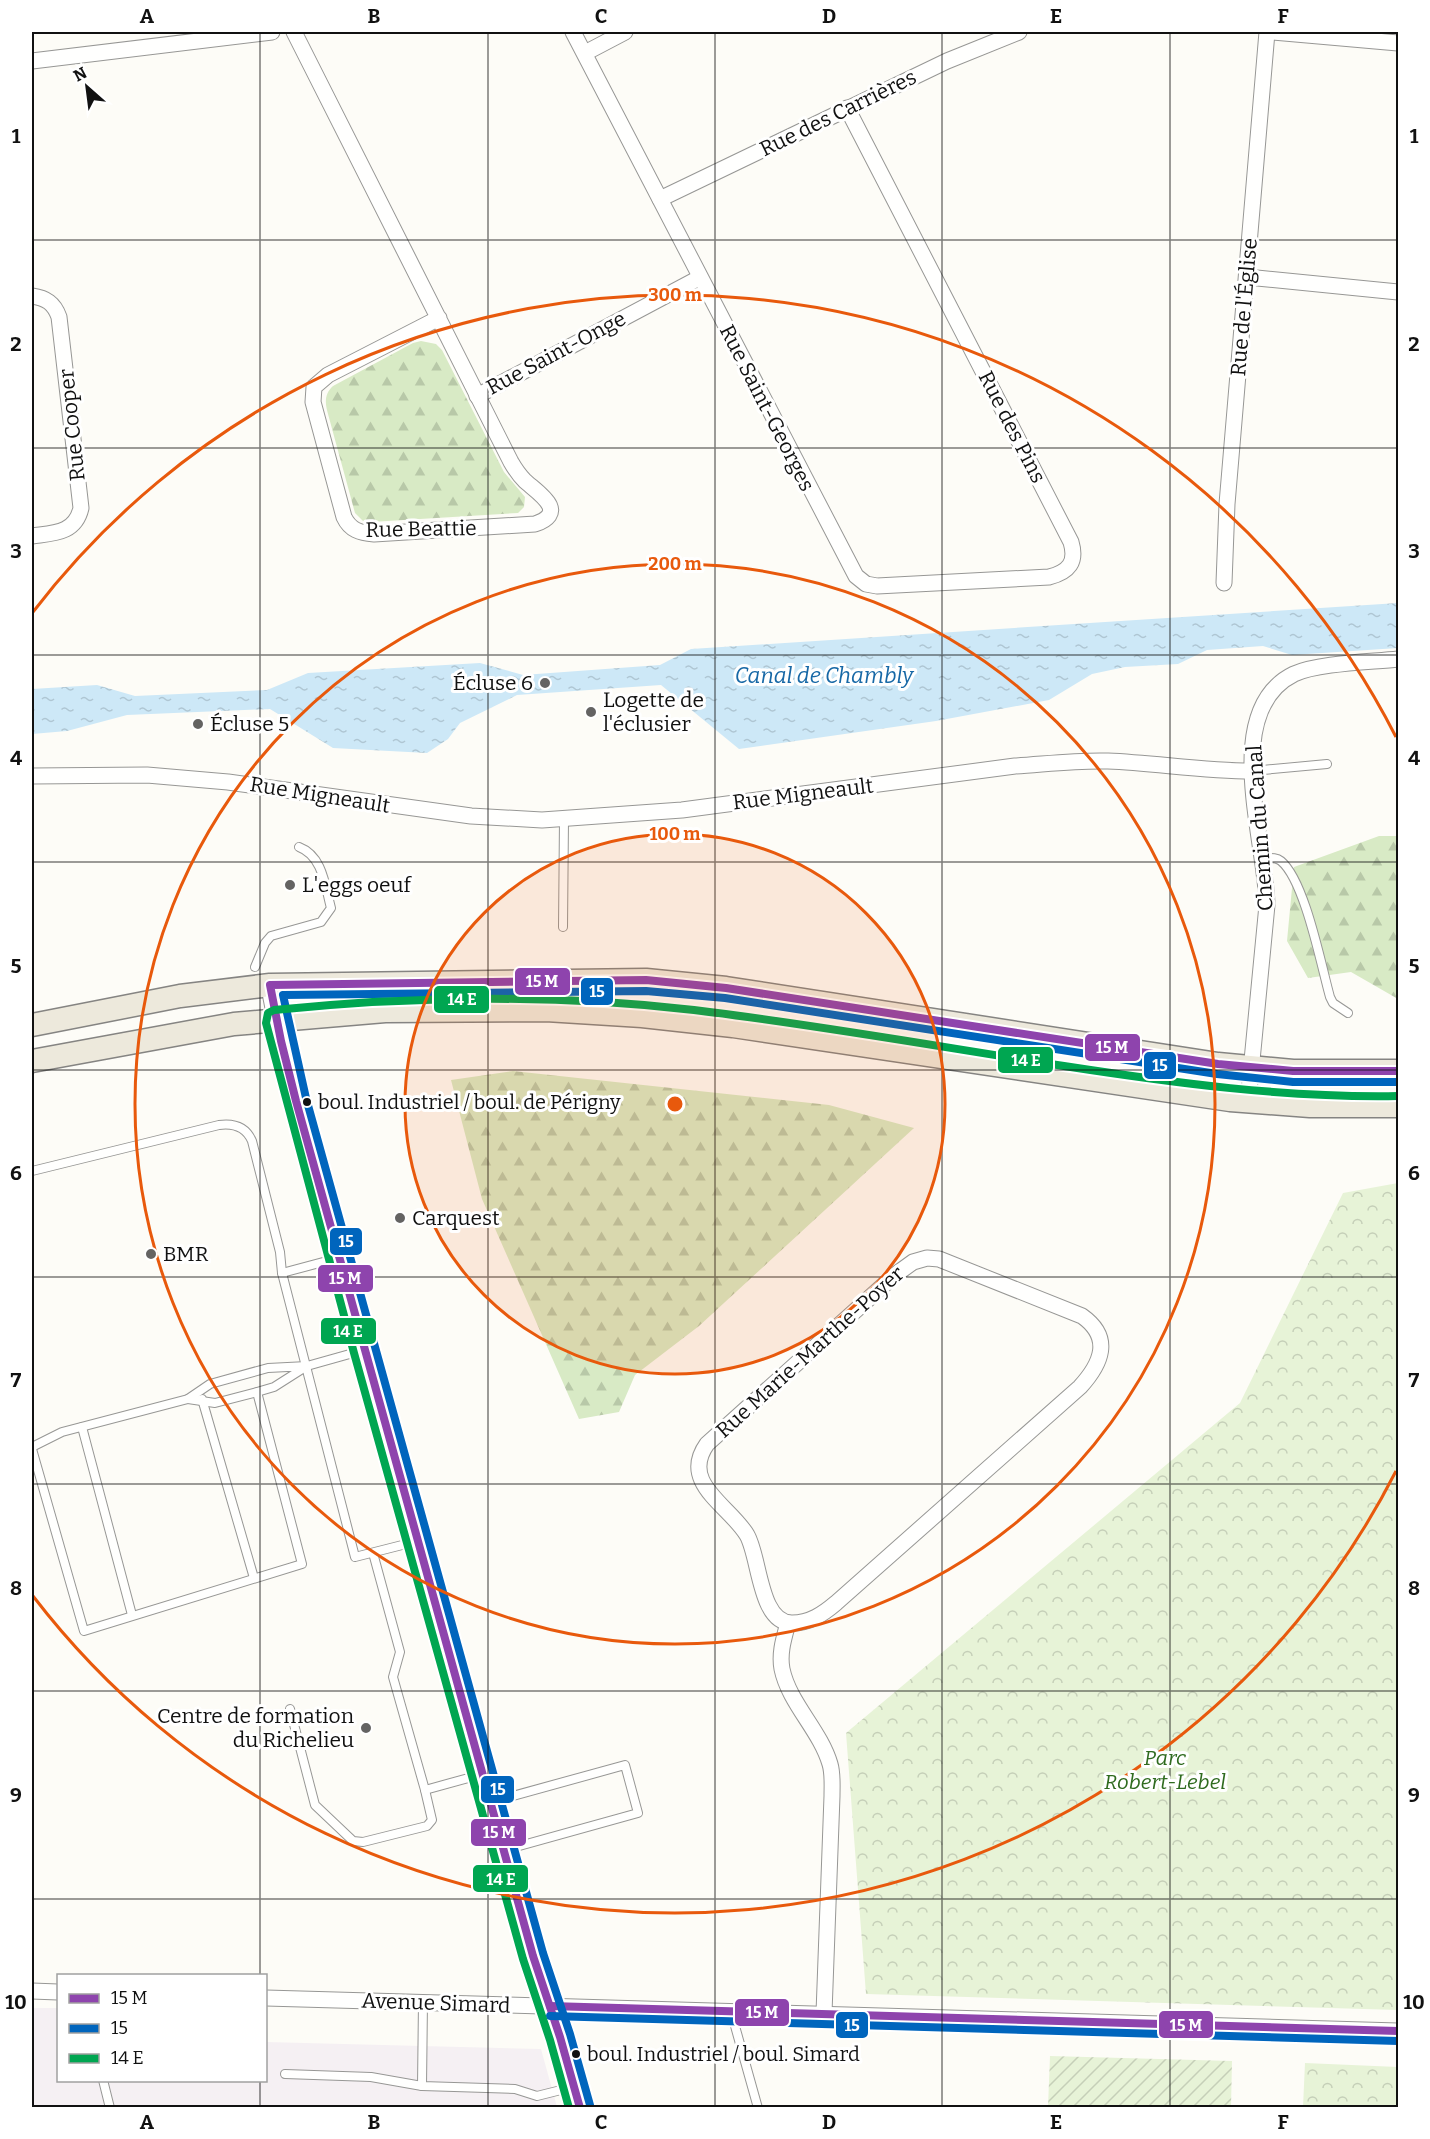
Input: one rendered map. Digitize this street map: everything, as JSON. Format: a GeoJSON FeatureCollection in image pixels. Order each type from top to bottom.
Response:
{"type":"FeatureCollection","features":[{"type":"Feature","properties":{"kind":"main road"},"geometry":{"type":"LineString","coordinates":[[32,1025],[180,996],[270,985],[646,980],[747,991],[1155,1056],[1252,1068],[1322,1072],[1398,1071]]}},
{"type":"Feature","properties":{"kind":"main road"},"geometry":{"type":"LineString","coordinates":[[32,1061],[191,1030],[276,1020],[350,1013],[422,1010],[534,1010],[632,1015],[752,1028],[1148,1089],[1248,1102],[1328,1107],[1398,1106]]}},
{"type":"Feature","properties":{"kind":"street"},"geometry":{"type":"LineString","coordinates":[[32,61],[272,32]]}},
{"type":"Feature","properties":{"kind":"street","name":"Rue Beattie"},"geometry":{"type":"LineString","coordinates":[[294,32],[439,318],[477,396],[516,471],[547,498],[550,512],[547,518],[536,524],[366,533],[352,528],[344,517],[316,413],[312,394],[314,387],[328,375],[439,318]]}},
{"type":"Feature","properties":{"kind":"street","name":"Rue Saint-Georges"},"geometry":{"type":"LineString","coordinates":[[573,32],[849,567],[859,579],[870,585]]}},
{"type":"Feature","properties":{"kind":"street"},"geometry":{"type":"LineString","coordinates":[[585,53],[625,32]]}},
{"type":"Feature","properties":{"kind":"street","name":"Rue des Carrières"},"geometry":{"type":"LineString","coordinates":[[660,199],[847,108],[961,55],[1019,32]]}},
{"type":"Feature","properties":{"kind":"street","name":"Rue de l'Église"},"geometry":{"type":"LineString","coordinates":[[1224,583],[1224,544],[1267,32]]}},
{"type":"Feature","properties":{"kind":"street"},"geometry":{"type":"LineString","coordinates":[[1273,32],[1398,43]]}},
{"type":"Feature","properties":{"kind":"street","name":"Rue des Pins"},"geometry":{"type":"LineString","coordinates":[[847,108],[1074,551],[1073,561],[1068,569],[1049,577],[870,585]]}},
{"type":"Feature","properties":{"kind":"street"},"geometry":{"type":"LineString","coordinates":[[1246,277],[1398,292]]}},
{"type":"Feature","properties":{"kind":"street","name":"Rue Saint-Onge"},"geometry":{"type":"LineString","coordinates":[[477,396],[699,278]]}},
{"type":"Feature","properties":{"kind":"street","name":"Rue Cooper"},"geometry":{"type":"LineString","coordinates":[[32,296],[48,300],[57,310],[59,317],[81,508],[77,520],[70,528],[32,536]]}},
{"type":"Feature","properties":{"kind":"street","name":"Chemin du Canal"},"geometry":{"type":"LineString","coordinates":[[1248,1102],[1267,905],[1252,771],[1251,751],[1256,723],[1271,693],[1281,682],[1296,674],[1313,669],[1398,659]]}},
{"type":"Feature","properties":{"kind":"street","name":"Rue Migneault"},"geometry":{"type":"LineString","coordinates":[[32,776],[147,776],[219,781],[471,816],[521,820],[682,810],[1015,766],[1054,763],[1111,761],[1202,770],[1252,771]]}},
{"type":"Feature","properties":{"kind":"street"},"geometry":{"type":"LineString","coordinates":[[270,985],[276,1020],[364,1350],[533,1956],[580,2108]]}},
{"type":"Feature","properties":{"kind":"street","name":"Rue Marie-Marthe-Poyer"},"geometry":{"type":"LineString","coordinates":[[919,1260],[939,1260],[1076,1313],[1092,1324],[1100,1341],[1099,1359],[1094,1371],[1080,1387],[836,1603],[818,1617],[788,1623],[777,1618],[770,1608],[747,1535],[703,1485],[699,1463],[707,1444],[895,1275],[907,1265],[919,1260]]}},
{"type":"Feature","properties":{"kind":"street"},"geometry":{"type":"LineString","coordinates":[[788,1623],[782,1644],[782,1669],[790,1689],[825,1752],[830,1764],[832,1783],[824,2013]]}},
{"type":"Feature","properties":{"kind":"street"},"geometry":{"type":"LineString","coordinates":[[32,1991],[57,1992]]}},
{"type":"Feature","properties":{"kind":"street","name":"Avenue Simard"},"geometry":{"type":"LineString","coordinates":[[267,1998],[1398,2031]]}},
{"type":"Feature","properties":{"kind":"lane"},"geometry":{"type":"LineString","coordinates":[[1252,771],[1327,764]]}},
{"type":"Feature","properties":{"kind":"lane"},"geometry":{"type":"LineString","coordinates":[[562,927],[564,819]]}},
{"type":"Feature","properties":{"kind":"lane"},"geometry":{"type":"LineString","coordinates":[[255,967],[267,939],[276,934],[321,922],[331,908],[316,860],[299,847]]}},
{"type":"Feature","properties":{"kind":"lane"},"geometry":{"type":"LineString","coordinates":[[1263,858],[1276,858],[1281,861],[1298,885],[1330,997],[1333,1003],[1348,1013]]}},
{"type":"Feature","properties":{"kind":"lane"},"geometry":{"type":"LineString","coordinates":[[32,1170],[219,1125],[237,1126],[247,1132],[252,1141],[280,1252],[282,1273],[355,1557],[418,1542]]}},
{"type":"Feature","properties":{"kind":"lane"},"geometry":{"type":"LineString","coordinates":[[282,1273],[340,1257]]}},
{"type":"Feature","properties":{"kind":"lane"},"geometry":{"type":"LineString","coordinates":[[257,1392],[302,1564],[84,1631],[32,1448],[62,1432],[188,1399],[210,1384],[267,1368],[307,1366],[364,1350]]}},
{"type":"Feature","properties":{"kind":"lane"},"geometry":{"type":"LineString","coordinates":[[188,1399],[215,1403],[274,1388],[307,1366]]}},
{"type":"Feature","properties":{"kind":"lane"},"geometry":{"type":"LineString","coordinates":[[200,1391],[254,1578]]}},
{"type":"Feature","properties":{"kind":"lane"},"geometry":{"type":"LineString","coordinates":[[82,1427],[132,1616]]}},
{"type":"Feature","properties":{"kind":"lane"},"geometry":{"type":"LineString","coordinates":[[290,1709],[315,1805],[352,1841],[363,1842],[427,1826],[432,1820],[393,1677],[400,1652],[373,1553]]}},
{"type":"Feature","properties":{"kind":"lane"},"geometry":{"type":"LineString","coordinates":[[491,1802],[625,1765],[636,1804],[638,1814],[504,1850]]}},
{"type":"Feature","properties":{"kind":"lane"},"geometry":{"type":"LineString","coordinates":[[425,1790],[483,1774]]}},
{"type":"Feature","properties":{"kind":"lane"},"geometry":{"type":"LineString","coordinates":[[422,2085],[423,2002]]}},
{"type":"Feature","properties":{"kind":"lane"},"geometry":{"type":"LineString","coordinates":[[734,2011],[735,2026],[758,2108]]}},
{"type":"Feature","properties":{"kind":"lane"},"geometry":{"type":"LineString","coordinates":[[285,2074],[371,2077],[422,2085],[515,2089],[537,2096],[548,2095],[574,2086]]}},
{"type":"Feature","properties":{"kind":"lane"},"geometry":{"type":"LineString","coordinates":[[104,2082],[110,2108]]}},
{"type":"Feature","properties":{"kind":"shaded area"},"geometry":{"type":"Polygon","coordinates":[[[32,2008],[57,2008],[57,2082],[267,2082],[267,2042],[541,2049],[557,2107],[32,2108],[32,2008]]]}},
{"type":"Feature","properties":{"kind":"green space"},"geometry":{"type":"Polygon","coordinates":[[[421,341],[436,344],[442,350],[504,472],[525,497],[524,507],[518,513],[371,522],[363,521],[355,513],[327,410],[327,396],[333,386],[413,343],[421,341]]]}},
{"type":"Feature","properties":{"kind":"green space"},"geometry":{"type":"Polygon","coordinates":[[[1379,836],[1398,836],[1398,999],[1351,972],[1308,978],[1287,941],[1294,867],[1379,836]]]}},
{"type":"Feature","properties":{"kind":"green space"},"geometry":{"type":"Polygon","coordinates":[[[513,1071],[829,1105],[914,1128],[699,1326],[635,1375],[619,1412],[579,1419],[482,1199],[451,1080],[513,1071]]]}},
{"type":"Feature","properties":{"kind":"green space","name":"Parc Robert-Lebel"},"geometry":{"type":"Polygon","coordinates":[[[1398,1183],[1398,2010],[866,1994],[846,1733],[1240,1403],[1343,1193],[1398,1183]]]}},
{"type":"Feature","properties":{"kind":"green space"},"geometry":{"type":"Polygon","coordinates":[[[1050,2056],[1232,2061],[1231,2107],[1048,2107],[1050,2056]]]}},
{"type":"Feature","properties":{"kind":"green space"},"geometry":{"type":"Polygon","coordinates":[[[1305,2063],[1398,2067],[1398,2107],[1303,2107],[1305,2063]]]}},
{"type":"Feature","properties":{"kind":"water","name":"Canal de Chambly"},"geometry":{"type":"Polygon","coordinates":[[[1398,603],[1398,648],[1292,655],[1263,646],[1207,650],[1178,664],[1125,667],[1092,674],[1049,700],[936,721],[739,749],[661,685],[517,695],[460,723],[448,739],[427,753],[333,748],[270,709],[127,715],[67,731],[32,734],[32,689],[97,685],[135,696],[267,690],[308,673],[480,663],[523,675],[660,665],[691,649],[1398,603]]]}},
{"type":"Feature","properties":{"kind":"transit line"},"geometry":{"type":"LineString","coordinates":[[580,2108],[560,2037],[533,1956],[296,1101],[270,985],[646,980],[726,988],[1218,1064],[1293,1071],[1398,1071]]}},
{"type":"Feature","properties":{"kind":"transit line","name":"15"},"geometry":{"type":"LineString","coordinates":[[590,2105],[570,2034],[543,1953],[306,1098],[283,995],[646,991],[725,998],[1217,1074],[1293,1082],[1398,1082]]}},
{"type":"Feature","properties":{"kind":"transit line"},"geometry":{"type":"LineString","coordinates":[[569,2108],[550,2040],[523,1959],[354,1353],[266,1023],[268,1013],[274,1010],[326,1005],[431,1000],[589,1001],[694,1010],[787,1022],[1064,1066],[1189,1083],[1314,1095],[1398,1096]]}},
{"type":"Feature","properties":{"kind":"transit line"},"geometry":{"type":"LineString","coordinates":[[550,2006],[1398,2031]]}},
{"type":"Feature","properties":{"kind":"transit line","name":"15"},"geometry":{"type":"LineString","coordinates":[[550,2016],[1398,2041]]}},
{"type":"Feature","properties":{"kind":"place","name":"Écluse 6"},"geometry":{"type":"Point","coordinates":[545,683]}},
{"type":"Feature","properties":{"kind":"place","name":"Logette de l'éclusier"},"geometry":{"type":"Point","coordinates":[591,712]}},
{"type":"Feature","properties":{"kind":"place","name":"Écluse 5"},"geometry":{"type":"Point","coordinates":[198,724]}},
{"type":"Feature","properties":{"kind":"place","name":"L'eggs oeuf"},"geometry":{"type":"Point","coordinates":[290,885]}},
{"type":"Feature","properties":{"kind":"place","name":"boul. Industriel / boul. de Périgny"},"geometry":{"type":"Point","coordinates":[307,1102]}},
{"type":"Feature","properties":{"kind":"place","name":"Carquest"},"geometry":{"type":"Point","coordinates":[400,1218]}},
{"type":"Feature","properties":{"kind":"place","name":"BMR"},"geometry":{"type":"Point","coordinates":[151,1254]}},
{"type":"Feature","properties":{"kind":"place","name":"Centre de formation du Richelieu"},"geometry":{"type":"Point","coordinates":[366,1728]}},
{"type":"Feature","properties":{"kind":"place","name":"boul. Industriel / boul. Simard"},"geometry":{"type":"Point","coordinates":[576,2054]}}]}
